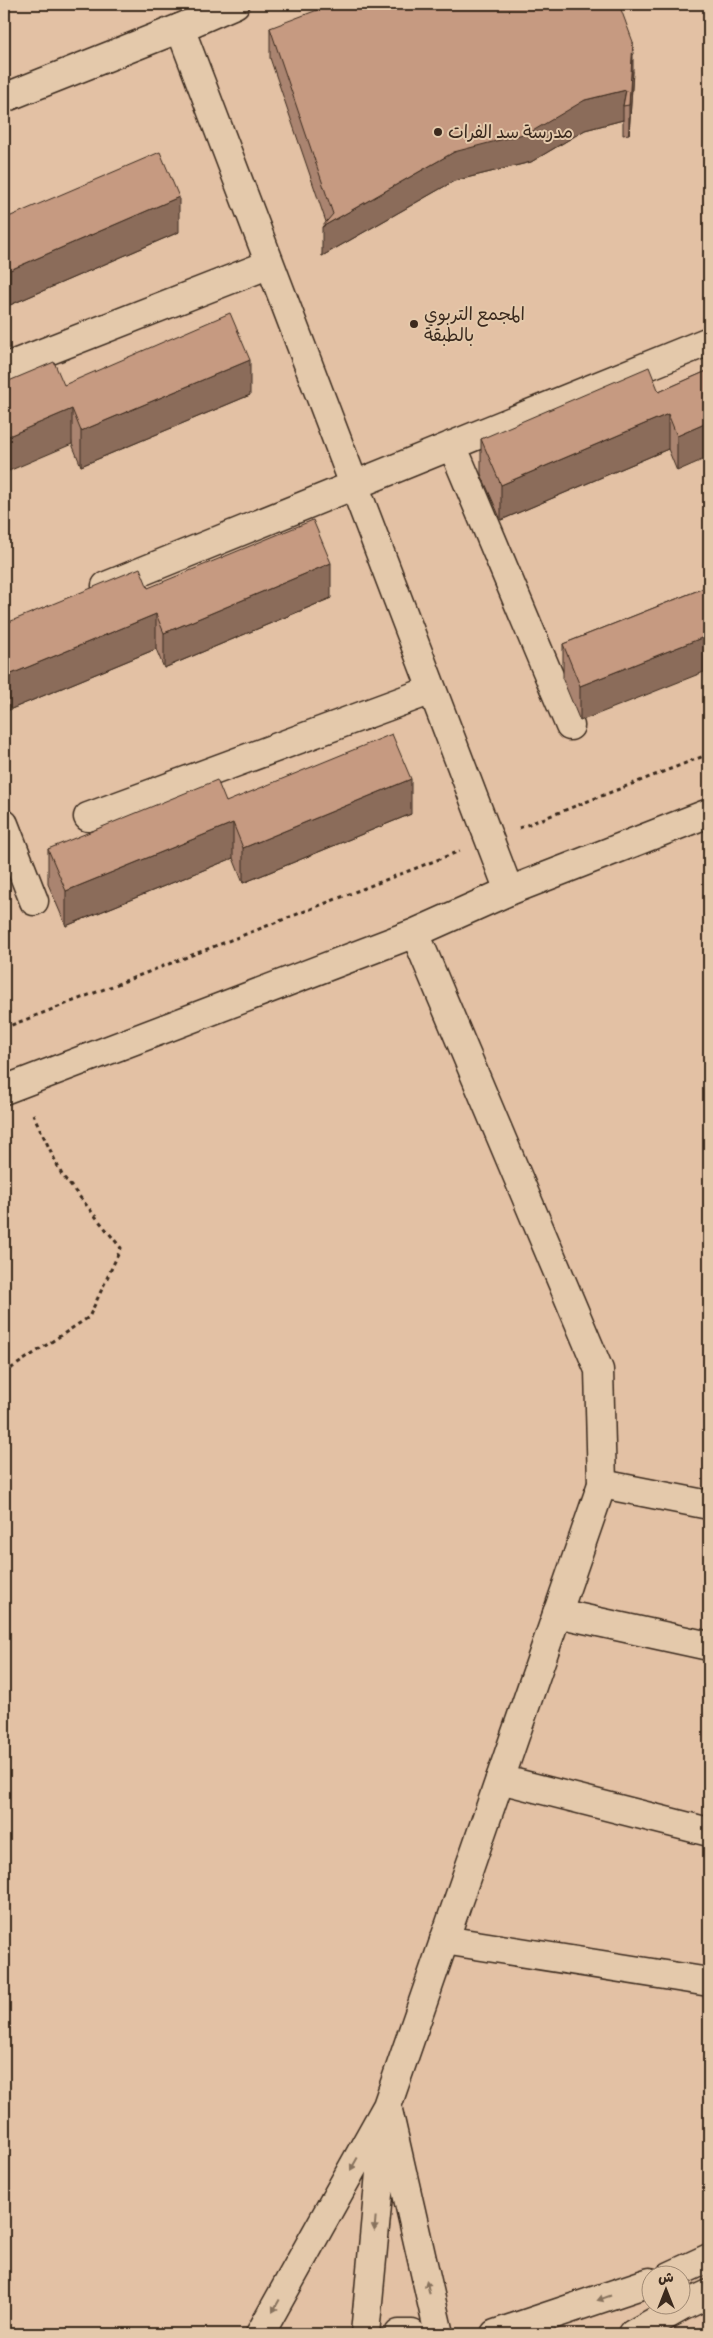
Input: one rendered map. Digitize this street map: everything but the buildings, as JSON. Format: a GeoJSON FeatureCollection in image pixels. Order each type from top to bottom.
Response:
{"type":"FeatureCollection","features":[{"type":"Feature","properties":{"kind":"street"},"geometry":{"type":"LineString","coordinates":[[4,98],[235,4]]}},
{"type":"Feature","properties":{"kind":"street"},"geometry":{"type":"LineString","coordinates":[[180,28],[509,891]]}},
{"type":"Feature","properties":{"kind":"street"},"geometry":{"type":"LineString","coordinates":[[4,368],[270,264]]}},
{"type":"Feature","properties":{"kind":"street"},"geometry":{"type":"LineString","coordinates":[[87,594],[709,341]]}},
{"type":"Feature","properties":{"kind":"street"},"geometry":{"type":"LineString","coordinates":[[452,445],[570,726]]}},
{"type":"Feature","properties":{"kind":"street"},"geometry":{"type":"LineString","coordinates":[[550,678],[577,667]]}},
{"type":"Feature","properties":{"kind":"street"},"geometry":{"type":"LineString","coordinates":[[88,817],[432,690]]}},
{"type":"Feature","properties":{"kind":"street"},"geometry":{"type":"LineString","coordinates":[[11,1087],[415,933],[509,891],[709,812]]}},
{"type":"Feature","properties":{"kind":"street"},"geometry":{"type":"LineString","coordinates":[[4,824],[34,901]]}},
{"type":"Feature","properties":{"kind":"street"},"geometry":{"type":"LineString","coordinates":[[260,2334],[386,2106],[602,1484],[599,1370],[415,933]]}},
{"type":"Feature","properties":{"kind":"street"},"geometry":{"type":"LineString","coordinates":[[602,1484],[709,1505]]}},
{"type":"Feature","properties":{"kind":"street"},"geometry":{"type":"LineString","coordinates":[[557,1613],[709,1646]]}},
{"type":"Feature","properties":{"kind":"street"},"geometry":{"type":"LineString","coordinates":[[500,1779],[709,1832]]}},
{"type":"Feature","properties":{"kind":"street"},"geometry":{"type":"LineString","coordinates":[[444,1940],[709,1982]]}},
{"type":"Feature","properties":{"kind":"street"},"geometry":{"type":"LineString","coordinates":[[365,2334],[386,2106]]}},
{"type":"Feature","properties":{"kind":"street"},"geometry":{"type":"LineString","coordinates":[[386,2106],[439,2334]]}},
{"type":"Feature","properties":{"kind":"street"},"geometry":{"type":"LineString","coordinates":[[690,2267],[709,2258]]}},
{"type":"Feature","properties":{"kind":"street"},"geometry":{"type":"LineString","coordinates":[[495,2334],[640,2285]]}},
{"type":"Feature","properties":{"kind":"street"},"geometry":{"type":"LineString","coordinates":[[633,2334],[681,2307],[709,2294]]}},
{"type":"Feature","properties":{"kind":"street"},"geometry":{"type":"LineString","coordinates":[[399,2334],[412,2334]]}},
{"type":"Feature","properties":{"kind":"path"},"geometry":{"type":"LineString","coordinates":[[4,1028],[709,754]]}},
{"type":"Feature","properties":{"kind":"path"},"geometry":{"type":"LineString","coordinates":[[4,1373],[89,1317],[121,1248],[62,1175],[11,1087]]}},
{"type":"Feature","properties":{"kind":"place","name":"مدرسة سد الفرات"},"geometry":{"type":"Point","coordinates":[438,132]}},
{"type":"Feature","properties":{"kind":"place","name":"المجمع التربوي بالطبقة"},"geometry":{"type":"Point","coordinates":[414,324]}}]}
